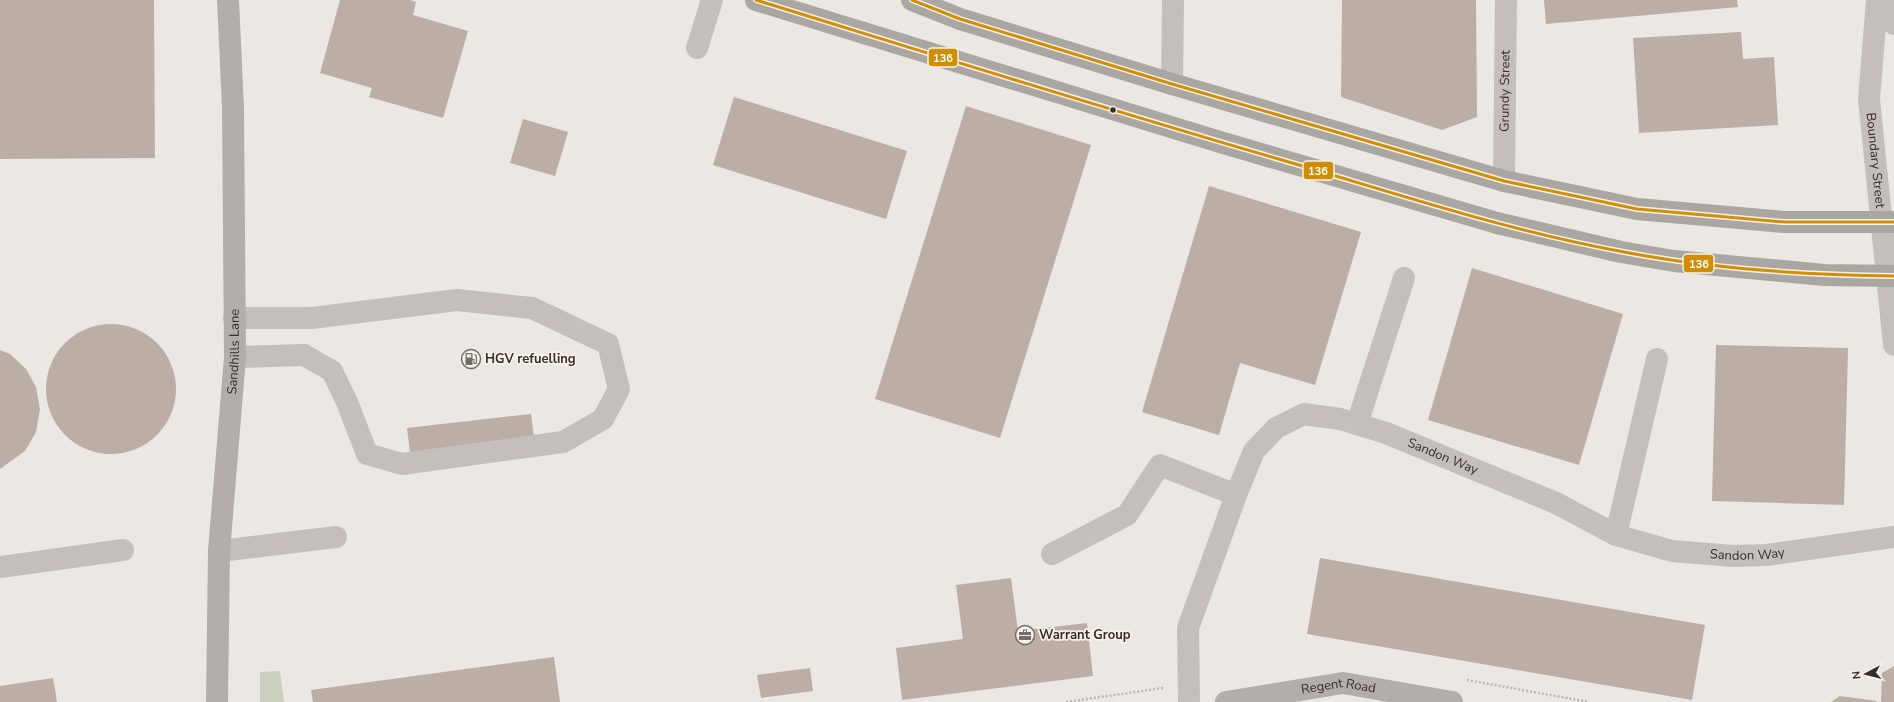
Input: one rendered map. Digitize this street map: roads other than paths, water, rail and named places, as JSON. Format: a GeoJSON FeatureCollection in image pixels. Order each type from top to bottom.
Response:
{"type":"FeatureCollection","features":[{"type":"Feature","properties":{"kind":"highway"},"geometry":{"type":"LineString","coordinates":[[756,0],[1220,142],[1497,223],[1621,252],[1674,261],[1825,275],[1891,276]]}},
{"type":"Feature","properties":{"kind":"highway"},"geometry":{"type":"LineString","coordinates":[[912,0],[960,19],[1172,84],[1504,181],[1637,210],[1784,222],[1888,222]]}},
{"type":"Feature","properties":{"kind":"main road","name":"Sandhills Lane"},"geometry":{"type":"LineString","coordinates":[[217,702],[219,552],[235,357],[233,108],[228,0]]}},
{"type":"Feature","properties":{"kind":"main road","name":"Regent Road"},"geometry":{"type":"LineString","coordinates":[[1226,702],[1343,683],[1452,702]]}},
{"type":"Feature","properties":{"kind":"street"},"geometry":{"type":"LineString","coordinates":[[697,48],[712,0]]}},
{"type":"Feature","properties":{"kind":"street"},"geometry":{"type":"LineString","coordinates":[[1172,84],[1173,0]]}},
{"type":"Feature","properties":{"kind":"street","name":"Grundy Street"},"geometry":{"type":"LineString","coordinates":[[1504,181],[1506,0]]}},
{"type":"Feature","properties":{"kind":"street","name":"Boundary Street"},"geometry":{"type":"LineString","coordinates":[[1877,0],[1869,99],[1888,222],[1894,345]]}},
{"type":"Feature","properties":{"kind":"street"},"geometry":{"type":"LineString","coordinates":[[1889,0],[1894,24]]}},
{"type":"Feature","properties":{"kind":"street"},"geometry":{"type":"LineString","coordinates":[[1357,424],[1404,278]]}},
{"type":"Feature","properties":{"kind":"street"},"geometry":{"type":"LineString","coordinates":[[234,318],[312,318],[457,300],[532,308],[608,344],[619,389],[603,419],[562,442],[402,464],[367,454],[347,402],[332,371],[304,356],[235,357]]}},
{"type":"Feature","properties":{"kind":"street"},"geometry":{"type":"LineString","coordinates":[[1616,536],[1657,359]]}},
{"type":"Feature","properties":{"kind":"street","name":"Sandon Way"},"geometry":{"type":"LineString","coordinates":[[1189,702],[1188,628],[1236,495],[1254,451],[1276,428],[1304,414],[1340,419],[1386,433],[1556,503],[1616,536],[1672,551],[1733,556],[1766,555],[1894,537]]}},
{"type":"Feature","properties":{"kind":"street"},"geometry":{"type":"LineString","coordinates":[[1052,554],[1127,515],[1160,465],[1236,495]]}},
{"type":"Feature","properties":{"kind":"street"},"geometry":{"type":"LineString","coordinates":[[219,552],[336,537]]}},
{"type":"Feature","properties":{"kind":"street"},"geometry":{"type":"LineString","coordinates":[[0,567],[123,550]]}},
{"type":"Feature","properties":{"kind":"place","name":"HGV refuelling"},"geometry":{"type":"Point","coordinates":[471,359]}},
{"type":"Feature","properties":{"kind":"place","name":"Warrant Group"},"geometry":{"type":"Point","coordinates":[1025,635]}}]}
